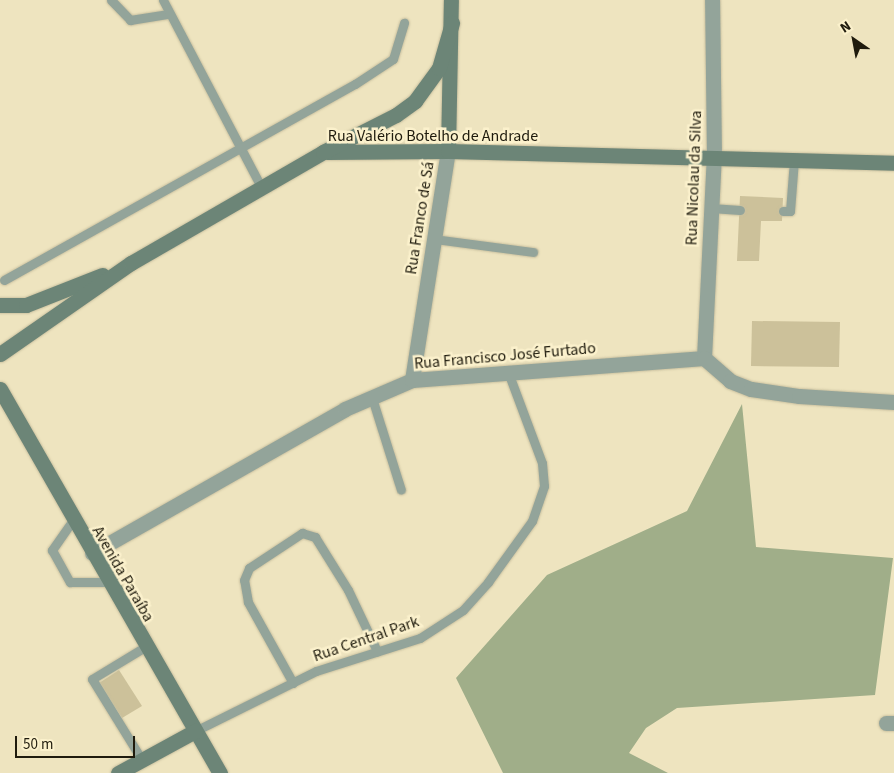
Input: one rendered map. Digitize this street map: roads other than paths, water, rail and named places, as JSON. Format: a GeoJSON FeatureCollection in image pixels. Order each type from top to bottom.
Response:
{"type":"FeatureCollection","features":[{"type":"Feature","properties":{"kind":"main road","name":"Rua Franco de Sá"},"geometry":{"type":"LineString","coordinates":[[448,151],[451,0]]}},
{"type":"Feature","properties":{"kind":"main road"},"geometry":{"type":"LineString","coordinates":[[323,152],[396,115],[414,101],[439,68],[452,23]]}},
{"type":"Feature","properties":{"kind":"main road","name":"Rua Valério Botelho de Andrade"},"geometry":{"type":"LineString","coordinates":[[0,354],[131,263],[323,152],[448,151],[894,163]]}},
{"type":"Feature","properties":{"kind":"main road"},"geometry":{"type":"LineString","coordinates":[[0,305],[26,305],[131,263]]}},
{"type":"Feature","properties":{"kind":"main road","name":"Avenida Paraíba"},"geometry":{"type":"LineString","coordinates":[[0,390],[108,582],[220,773]]}},
{"type":"Feature","properties":{"kind":"main road"},"geometry":{"type":"LineString","coordinates":[[118,773],[195,731]]}},
{"type":"Feature","properties":{"kind":"street","name":"Rua Nicolau da Silva"},"geometry":{"type":"LineString","coordinates":[[704,358],[714,157],[712,0]]}},
{"type":"Feature","properties":{"kind":"street","name":"Rua Franco de Sá"},"geometry":{"type":"LineString","coordinates":[[412,380],[448,151]]}},
{"type":"Feature","properties":{"kind":"street","name":"Rua Francisco José Furtado"},"geometry":{"type":"LineString","coordinates":[[92,553],[345,409],[412,380],[704,358]]}},
{"type":"Feature","properties":{"kind":"street"},"geometry":{"type":"LineString","coordinates":[[704,358],[730,382],[750,389],[799,396],[894,402]]}},
{"type":"Feature","properties":{"kind":"lane"},"geometry":{"type":"LineString","coordinates":[[111,0],[130,20],[169,14]]}},
{"type":"Feature","properties":{"kind":"lane"},"geometry":{"type":"LineString","coordinates":[[163,0],[261,187]]}},
{"type":"Feature","properties":{"kind":"lane"},"geometry":{"type":"LineString","coordinates":[[4,280],[239,147],[293,122],[394,59],[404,23]]}},
{"type":"Feature","properties":{"kind":"lane"},"geometry":{"type":"LineString","coordinates":[[783,211],[790,211],[794,160]]}},
{"type":"Feature","properties":{"kind":"lane"},"geometry":{"type":"LineString","coordinates":[[711,208],[740,210]]}},
{"type":"Feature","properties":{"kind":"lane"},"geometry":{"type":"LineString","coordinates":[[434,239],[533,252]]}},
{"type":"Feature","properties":{"kind":"lane","name":"Rua Central Park"},"geometry":{"type":"LineString","coordinates":[[195,731],[338,663],[420,638],[462,610],[488,582],[532,521],[544,486],[542,463],[508,372]]}},
{"type":"Feature","properties":{"kind":"lane"},"geometry":{"type":"LineString","coordinates":[[372,398],[401,490]]}},
{"type":"Feature","properties":{"kind":"lane"},"geometry":{"type":"LineString","coordinates":[[73,520],[52,550],[70,582],[108,582]]}},
{"type":"Feature","properties":{"kind":"lane"},"geometry":{"type":"LineString","coordinates":[[293,683],[248,602],[244,580],[249,568],[302,533],[315,537],[348,590],[377,651]]}},
{"type":"Feature","properties":{"kind":"lane"},"geometry":{"type":"LineString","coordinates":[[142,760],[92,679],[146,647]]}}]}
